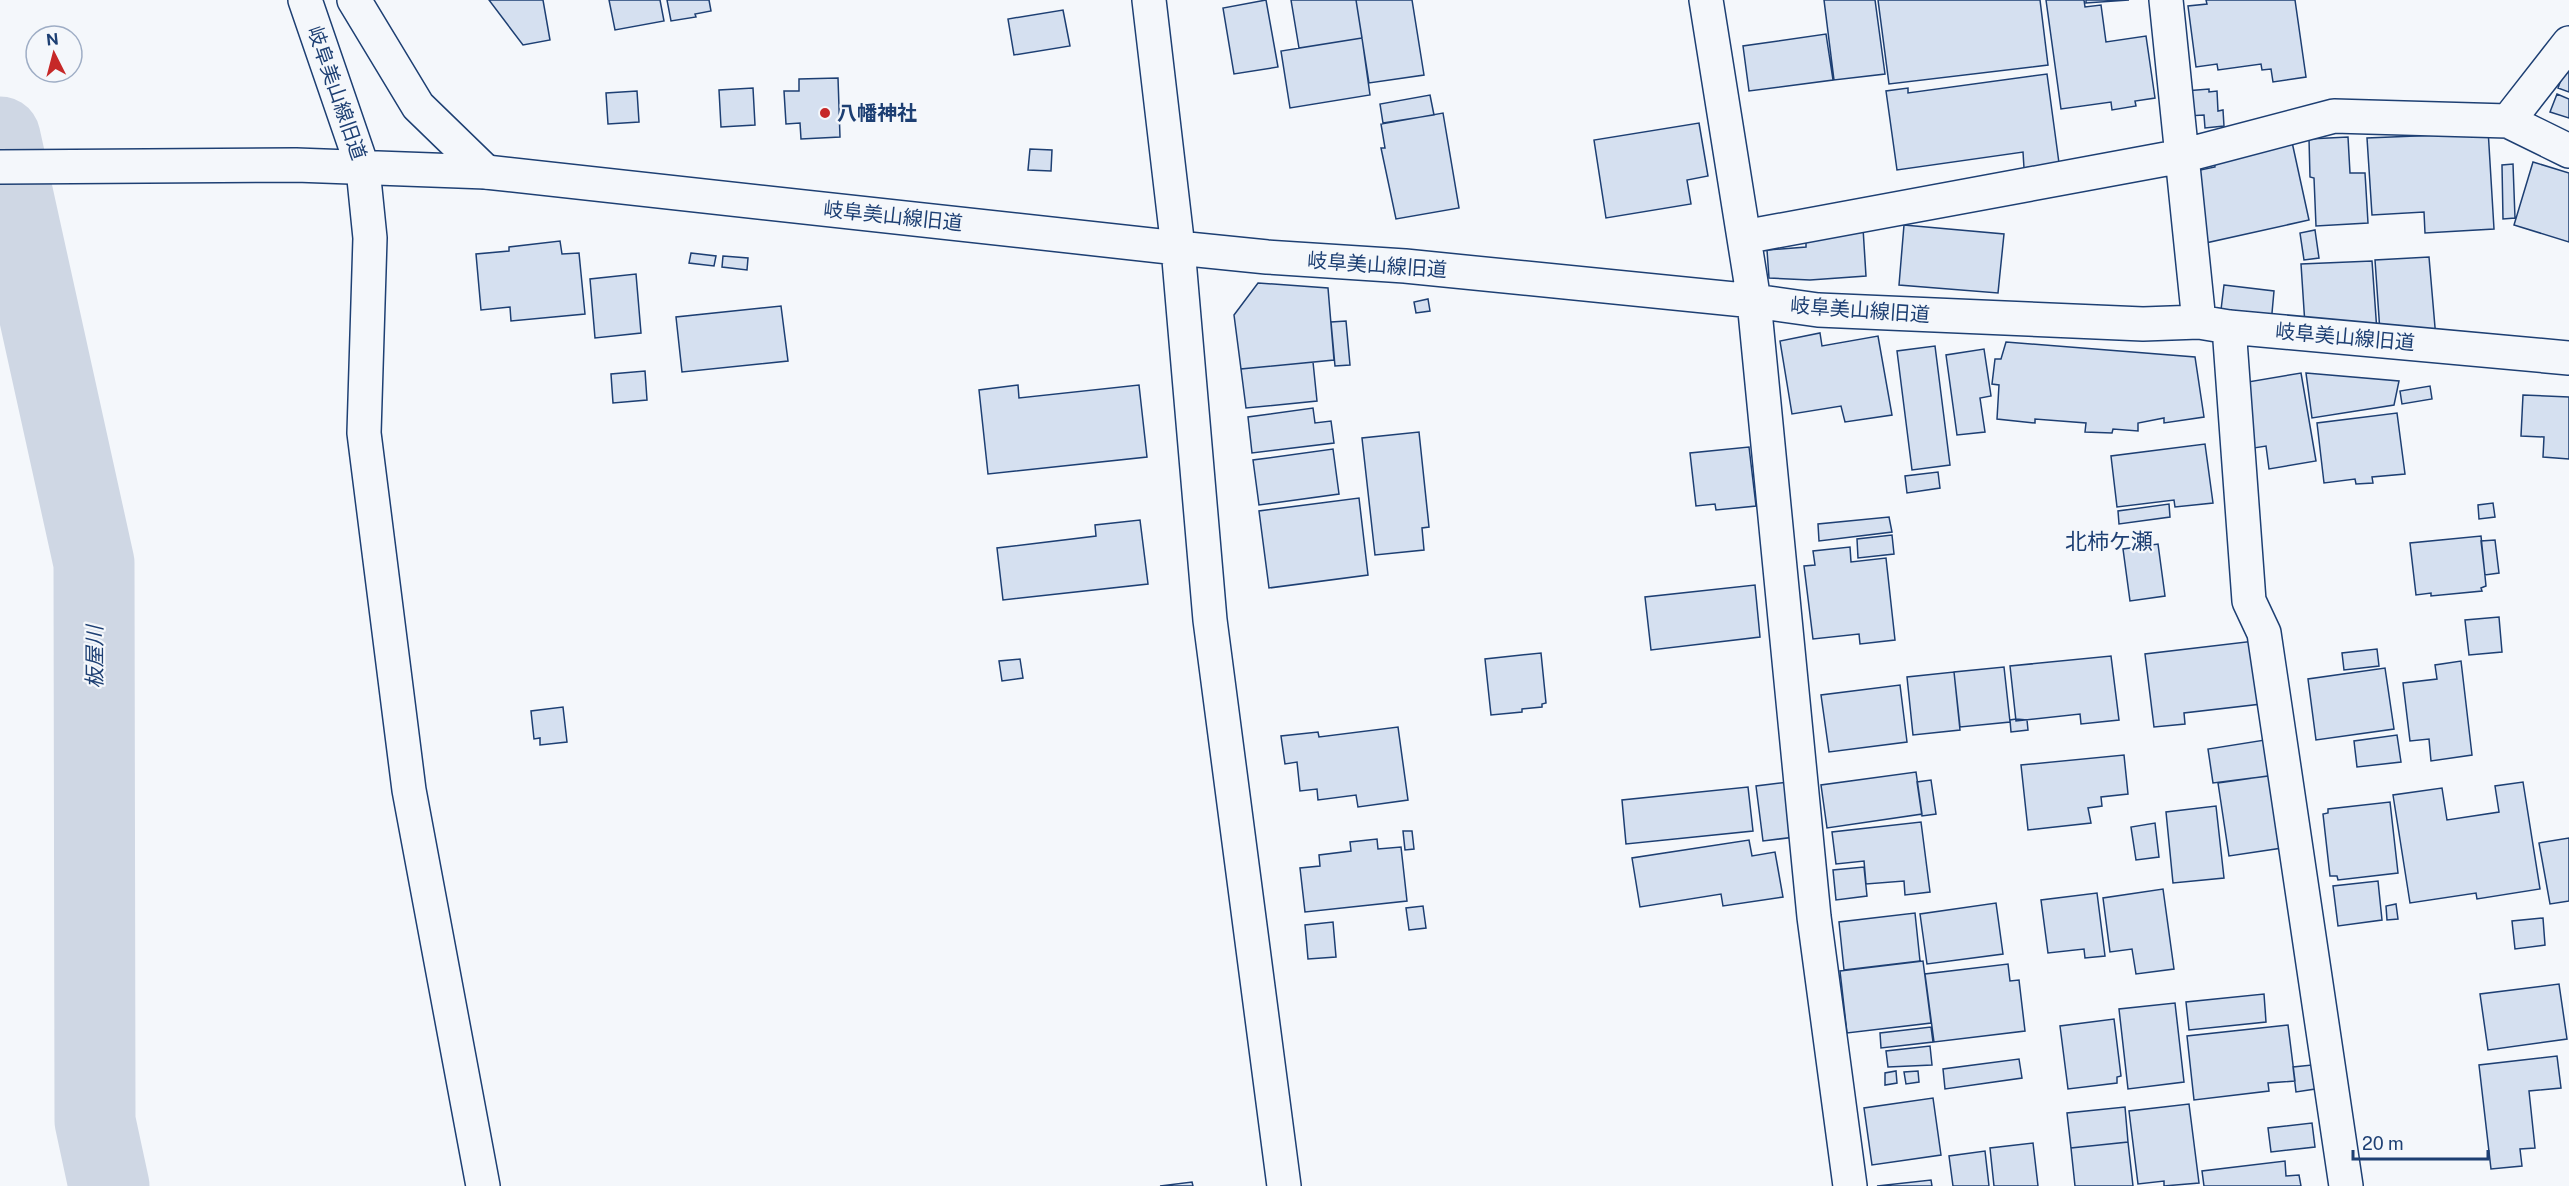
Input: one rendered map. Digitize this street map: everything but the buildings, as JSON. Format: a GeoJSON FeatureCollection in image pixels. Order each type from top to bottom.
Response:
{"type":"FeatureCollection","features":[{"type":"Feature","properties":{"kind":"street","name":"岐阜美山線旧道"},"geometry":{"type":"LineString","coordinates":[[305,0],[363,169],[486,172],[1178,248],[1267,257],[1405,266],[1754,300],[1830,310],[2214,325],[2569,358]]}},
{"type":"Feature","properties":{"kind":"street"},"geometry":{"type":"LineString","coordinates":[[354,0],[418,106],[486,172]]}},
{"type":"Feature","properties":{"kind":"street"},"geometry":{"type":"LineString","coordinates":[[1149,0],[1178,248],[1210,620],[1284,1186]]}},
{"type":"Feature","properties":{"kind":"street"},"geometry":{"type":"LineString","coordinates":[[1706,0],[1754,300],[1814,917],[1850,1186]]}},
{"type":"Feature","properties":{"kind":"street"},"geometry":{"type":"LineString","coordinates":[[2166,0],[2182,156],[2214,325],[2249,601],[2264,633],[2346,1186]]}},
{"type":"Feature","properties":{"kind":"street"},"geometry":{"type":"LineString","coordinates":[[2508,121],[2569,43]]}},
{"type":"Feature","properties":{"kind":"street"},"geometry":{"type":"LineString","coordinates":[[1744,237],[2182,156],[2334,116],[2508,121],[2569,151]]}},
{"type":"Feature","properties":{"kind":"street"},"geometry":{"type":"LineString","coordinates":[[0,167],[296,165],[363,169],[370,238],[364,433],[409,790],[483,1186]]}},
{"type":"Feature","properties":{"kind":"waterway","name":"板屋川"},"geometry":{"type":"LineString","coordinates":[[0,137],[94,563],[95,1121],[109,1186]]}},
{"type":"Feature","properties":{"kind":"place","name":"八幡神社"},"geometry":{"type":"Point","coordinates":[825,113]}},
{"type":"Feature","properties":{"kind":"district","name":"北柿ケ瀬"},"geometry":{"type":"Point","coordinates":[2109,541]}}]}
